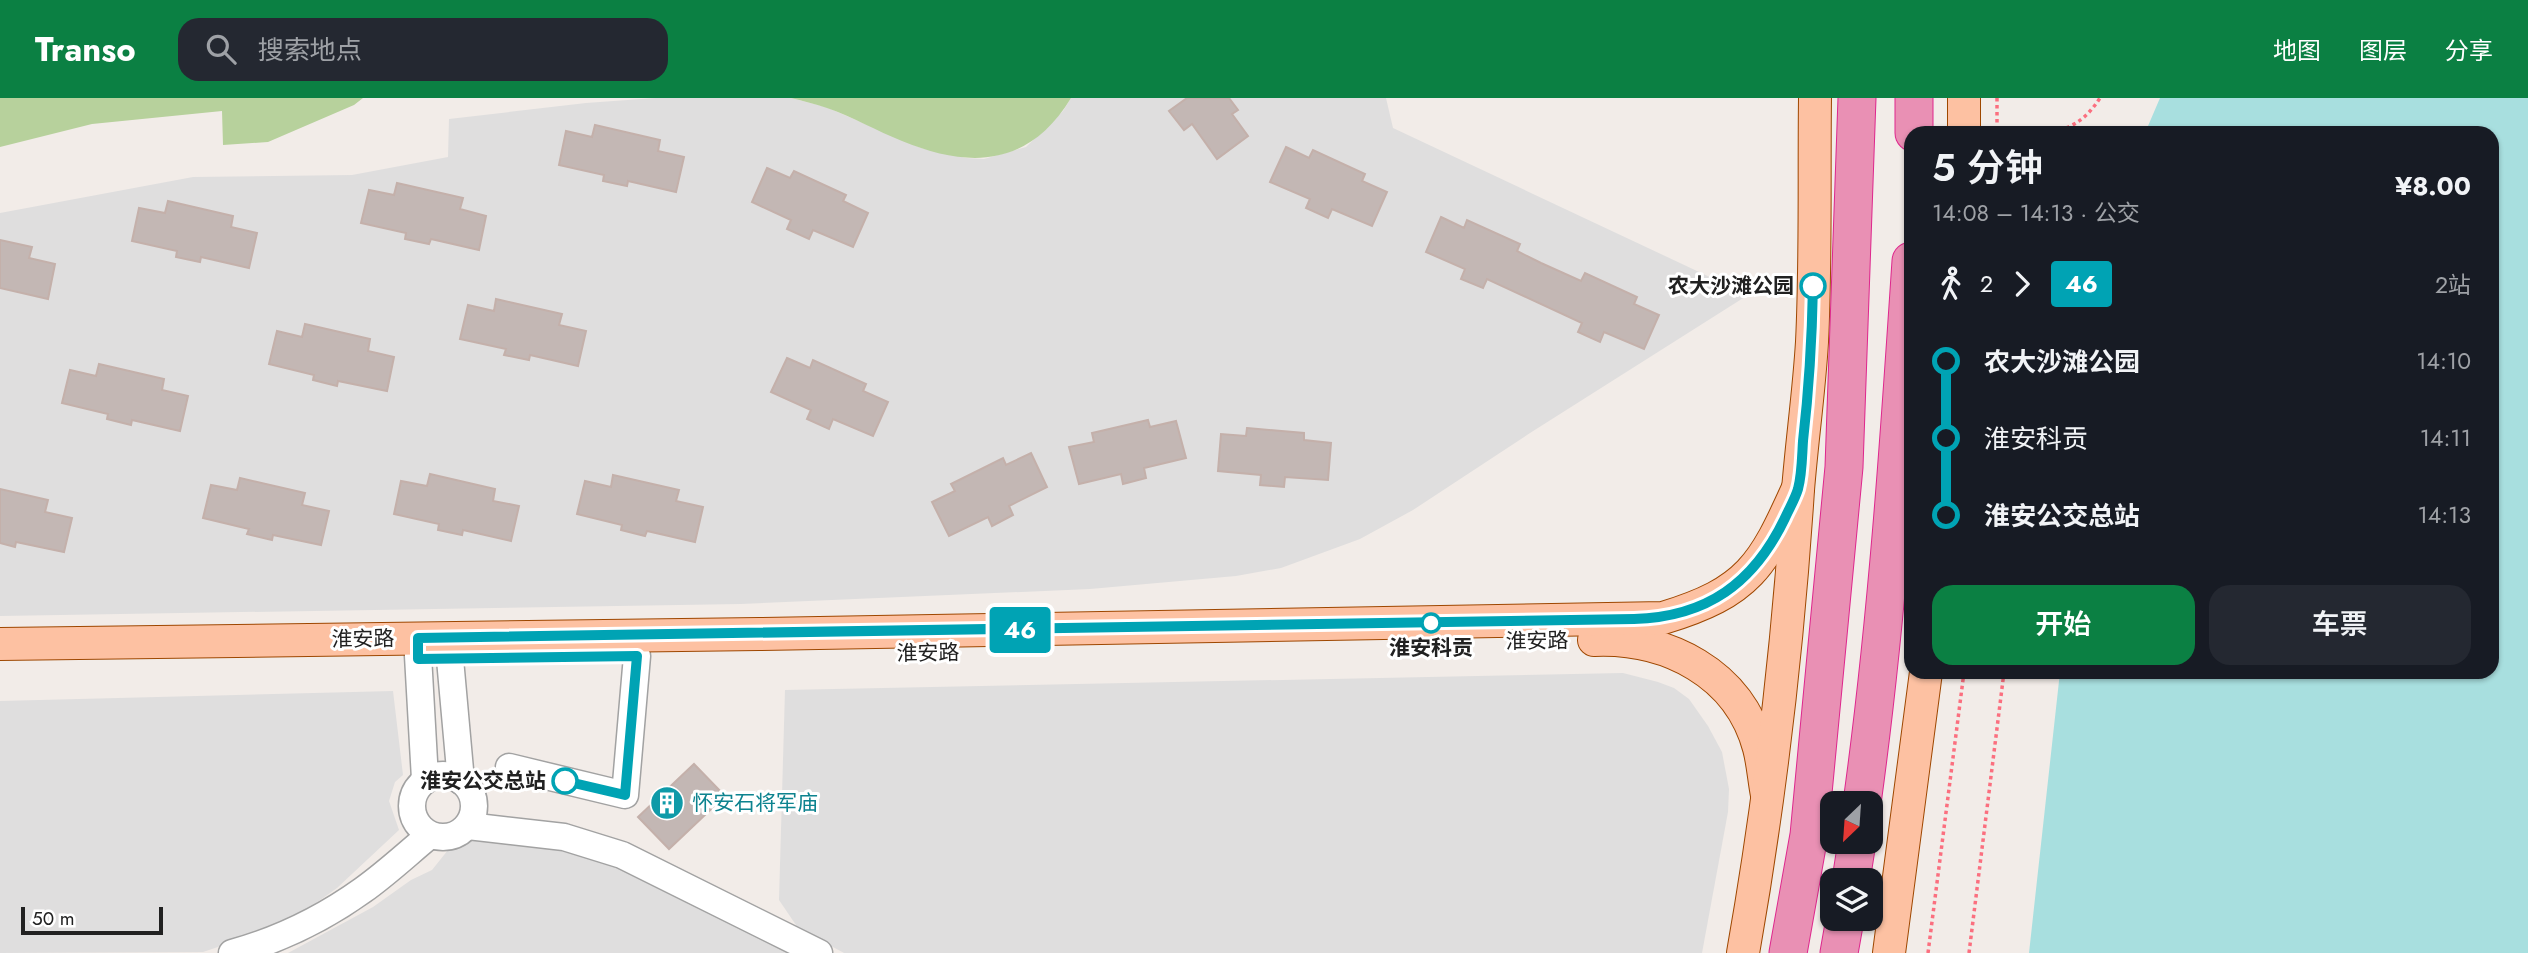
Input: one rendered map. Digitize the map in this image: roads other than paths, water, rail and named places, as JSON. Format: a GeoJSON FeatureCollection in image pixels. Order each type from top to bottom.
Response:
{"type":"FeatureCollection","features":[{"type":"Feature","properties":{"kind":"highway"},"geometry":{"type":"LineString","coordinates":[[1788,953],[1808,835],[1844,467],[1857,98]]}},
{"type":"Feature","properties":{"kind":"highway"},"geometry":{"type":"LineString","coordinates":[[1914,98],[1914,126]]}},
{"type":"Feature","properties":{"kind":"highway"},"geometry":{"type":"LineString","coordinates":[[1864,791],[1882,650],[1904,369]]}},
{"type":"Feature","properties":{"kind":"highway"},"geometry":{"type":"LineString","coordinates":[[1839,953],[1843,931]]}},
{"type":"Feature","properties":{"kind":"main road"},"geometry":{"type":"LineString","coordinates":[[1743,953],[1778,718],[1795,554],[1798,488],[1812,339],[1815,98]]}},
{"type":"Feature","properties":{"kind":"main road"},"geometry":{"type":"LineString","coordinates":[[1964,98],[1964,126]]}},
{"type":"Feature","properties":{"kind":"main road","name":"淮安路"},"geometry":{"type":"LineString","coordinates":[[0,665],[759,634],[1663,618],[1704,604],[1746,577],[1773,543],[1798,488]]}},
{"type":"Feature","properties":{"kind":"main road","name":"淮安路"},"geometry":{"type":"LineString","coordinates":[[0,644],[433,648],[637,656],[1614,639],[1637,641],[1687,659],[1720,680],[1742,708],[1759,747],[1767,795]]}},
{"type":"Feature","properties":{"kind":"main road"},"geometry":{"type":"LineString","coordinates":[[1889,953],[1925,679]]}},
{"type":"Feature","properties":{"kind":"street"},"geometry":{"type":"LineString","coordinates":[[433,648],[425,779],[416,790],[412,810],[415,820],[430,835],[450,837],[468,826],[564,837],[610,851],[818,953]]}},
{"type":"Feature","properties":{"kind":"street"},"geometry":{"type":"LineString","coordinates":[[433,648],[461,781],[473,797],[475,807],[468,826]]}},
{"type":"Feature","properties":{"kind":"street"},"geometry":{"type":"LineString","coordinates":[[509,767],[625,795],[637,656]]}},
{"type":"Feature","properties":{"kind":"street"},"geometry":{"type":"LineString","coordinates":[[425,779],[442,775],[461,781]]}},
{"type":"Feature","properties":{"kind":"street"},"geometry":{"type":"LineString","coordinates":[[232,953],[282,935],[325,915],[365,889],[430,835]]}},
{"type":"Feature","properties":{"kind":"water"},"geometry":{"type":"Polygon","coordinates":[[[2160,98],[2528,98],[2528,953],[2029,953],[2059,679],[2499,679],[2499,126],[2148,126],[2160,98]]]}},
{"type":"Feature","properties":{"kind":"place","name":"农大沙滩公园"},"geometry":{"type":"Point","coordinates":[1813,286]}},
{"type":"Feature","properties":{"kind":"place","name":"淮安科贡"},"geometry":{"type":"Point","coordinates":[1431,623]}},
{"type":"Feature","properties":{"kind":"place","name":"淮安公交总站"},"geometry":{"type":"Point","coordinates":[565,781]}},
{"type":"Feature","properties":{"kind":"place","name":"怀安石将军庙"},"geometry":{"type":"Point","coordinates":[667,803]}}]}
